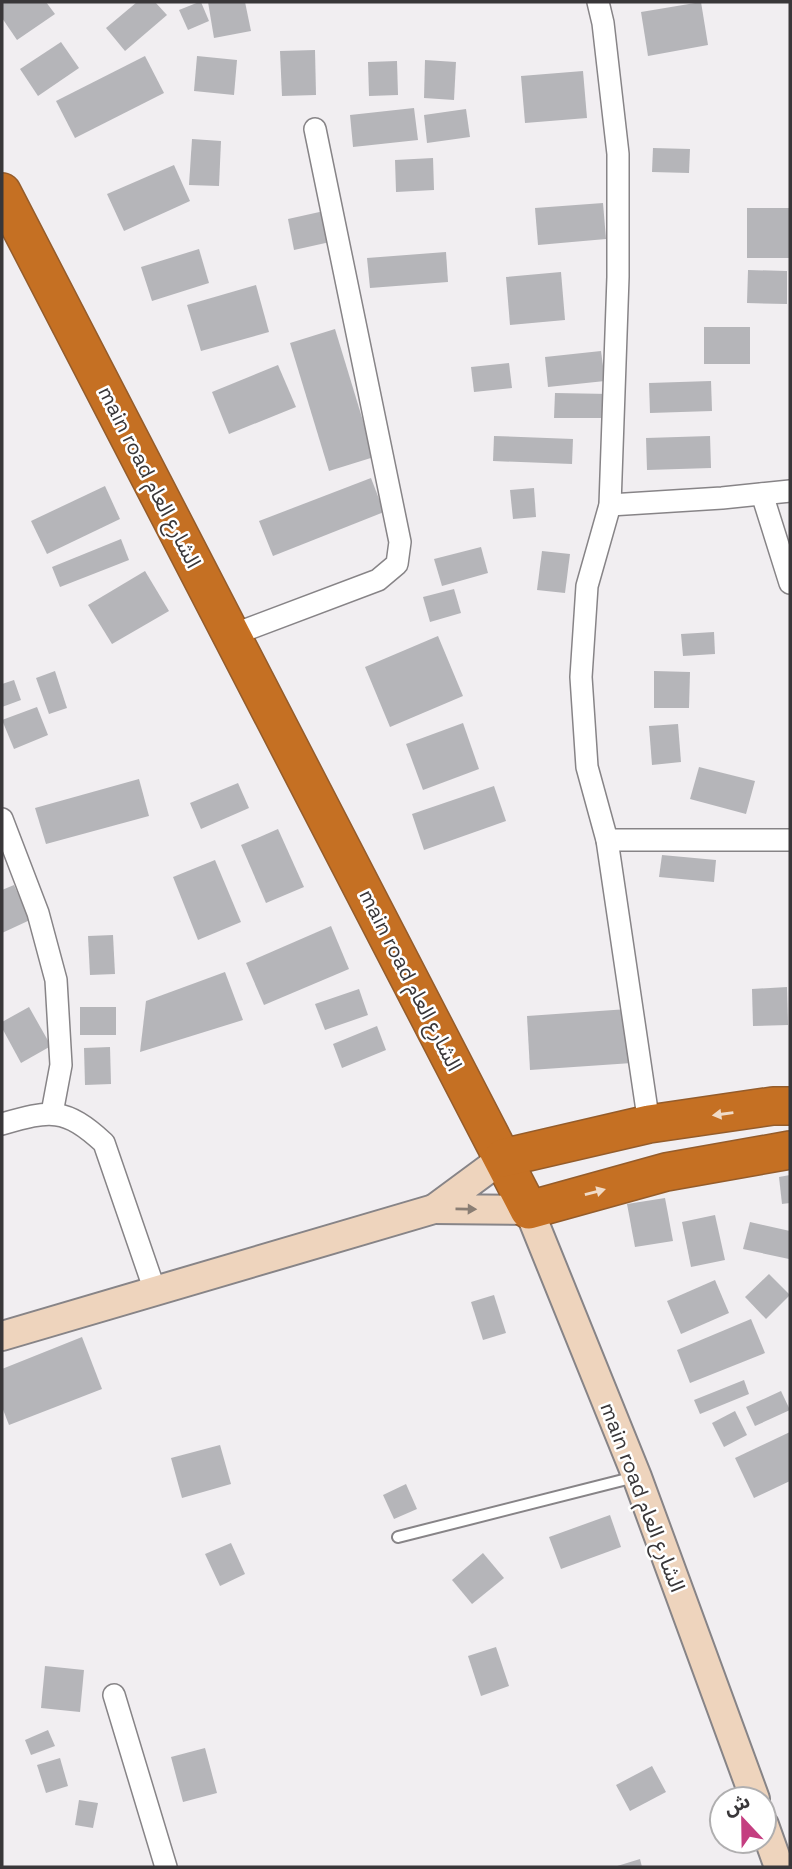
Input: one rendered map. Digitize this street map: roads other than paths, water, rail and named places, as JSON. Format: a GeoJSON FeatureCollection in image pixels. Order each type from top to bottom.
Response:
{"type":"FeatureCollection","features":[{"type":"Feature","properties":{"kind":"highway","name":"main road الشارع العام"},"geometry":{"type":"LineString","coordinates":[[2,192],[529,1210]]}},
{"type":"Feature","properties":{"kind":"highway"},"geometry":{"type":"LineString","coordinates":[[503,1158],[649,1124],[773,1106],[790,1106]]}},
{"type":"Feature","properties":{"kind":"highway"},"geometry":{"type":"LineString","coordinates":[[529,1210],[666,1172],[790,1150]]}},
{"type":"Feature","properties":{"kind":"main road"},"geometry":{"type":"LineString","coordinates":[[434,1209],[503,1158]]}},
{"type":"Feature","properties":{"kind":"main road"},"geometry":{"type":"LineString","coordinates":[[2,1336],[434,1209],[529,1210]]}},
{"type":"Feature","properties":{"kind":"main road","name":"main road الشارع العام"},"geometry":{"type":"LineString","coordinates":[[529,1210],[637,1476],[750,1785]]}},
{"type":"Feature","properties":{"kind":"street"},"geometry":{"type":"LineString","coordinates":[[598,2],[603,23],[618,154],[618,277],[610,505],[587,586],[581,677],[587,767],[607,840],[649,1124]]}},
{"type":"Feature","properties":{"kind":"street"},"geometry":{"type":"LineString","coordinates":[[232,635],[378,580],[397,564],[400,542],[315,129]]}},
{"type":"Feature","properties":{"kind":"street"},"geometry":{"type":"LineString","coordinates":[[610,505],[790,491]]}},
{"type":"Feature","properties":{"kind":"street"},"geometry":{"type":"LineString","coordinates":[[762,494],[790,583]]}},
{"type":"Feature","properties":{"kind":"street"},"geometry":{"type":"LineString","coordinates":[[2,819],[38,913],[56,980],[61,1065],[52,1113]]}},
{"type":"Feature","properties":{"kind":"street"},"geometry":{"type":"LineString","coordinates":[[607,840],[790,840]]}},
{"type":"Feature","properties":{"kind":"street"},"geometry":{"type":"LineString","coordinates":[[2,1124],[52,1113],[72,1118],[104,1143],[155,1291]]}},
{"type":"Feature","properties":{"kind":"street"},"geometry":{"type":"LineString","coordinates":[[114,1695],[166,1867]]}},
{"type":"Feature","properties":{"kind":"lane"},"geometry":{"type":"LineString","coordinates":[[398,1537],[637,1476]]}}]}
